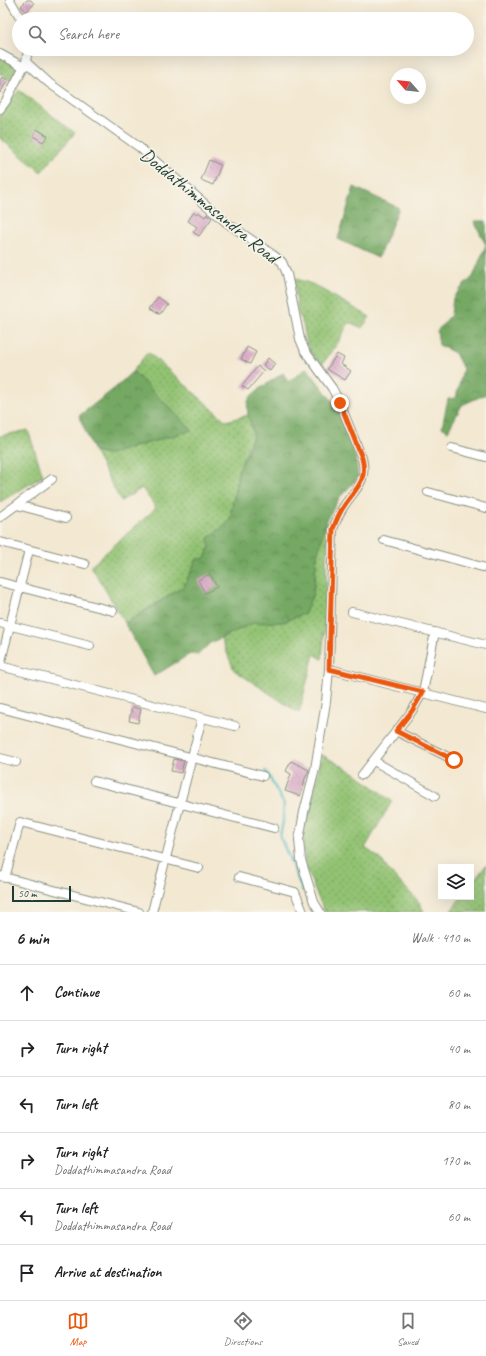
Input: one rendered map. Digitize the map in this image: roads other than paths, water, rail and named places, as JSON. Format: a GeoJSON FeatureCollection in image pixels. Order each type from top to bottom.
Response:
{"type":"FeatureCollection","features":[{"type":"Feature","properties":{"kind":"street"},"geometry":{"type":"LineString","coordinates":[[10,0],[17,12]]}},
{"type":"Feature","properties":{"kind":"street","name":"Doddathimmasandra Road"},"geometry":{"type":"LineString","coordinates":[[0,54],[25,64],[49,83],[139,147],[227,223],[282,262],[287,274],[300,339],[305,351],[332,388],[340,403],[362,458],[364,474],[360,485],[338,515],[333,529],[329,669],[326,702],[315,769],[304,812],[299,840],[301,860],[314,902],[320,912]]}},
{"type":"Feature","properties":{"kind":"street"},"geometry":{"type":"LineString","coordinates":[[0,109],[6,101],[25,64],[27,56]]}},
{"type":"Feature","properties":{"kind":"street"},"geometry":{"type":"LineString","coordinates":[[452,448],[486,456]]}},
{"type":"Feature","properties":{"kind":"street"},"geometry":{"type":"LineString","coordinates":[[0,518],[52,479]]}},
{"type":"Feature","properties":{"kind":"street"},"geometry":{"type":"LineString","coordinates":[[428,492],[486,508]]}},
{"type":"Feature","properties":{"kind":"street"},"geometry":{"type":"LineString","coordinates":[[17,505],[66,518]]}},
{"type":"Feature","properties":{"kind":"street"},"geometry":{"type":"LineString","coordinates":[[384,540],[486,568]]}},
{"type":"Feature","properties":{"kind":"street"},"geometry":{"type":"LineString","coordinates":[[0,542],[85,564]]}},
{"type":"Feature","properties":{"kind":"street"},"geometry":{"type":"LineString","coordinates":[[29,550],[0,666],[235,726]]}},
{"type":"Feature","properties":{"kind":"street"},"geometry":{"type":"LineString","coordinates":[[0,582],[113,611]]}},
{"type":"Feature","properties":{"kind":"street"},"geometry":{"type":"LineString","coordinates":[[352,612],[486,645]]}},
{"type":"Feature","properties":{"kind":"street"},"geometry":{"type":"LineString","coordinates":[[0,623],[90,646]]}},
{"type":"Feature","properties":{"kind":"street"},"geometry":{"type":"LineString","coordinates":[[362,775],[412,711],[423,692],[435,632]]}},
{"type":"Feature","properties":{"kind":"street"},"geometry":{"type":"LineString","coordinates":[[329,669],[486,709]]}},
{"type":"Feature","properties":{"kind":"street"},"geometry":{"type":"LineString","coordinates":[[0,708],[263,776]]}},
{"type":"Feature","properties":{"kind":"street"},"geometry":{"type":"LineString","coordinates":[[152,912],[202,718]]}},
{"type":"Feature","properties":{"kind":"street"},"geometry":{"type":"LineString","coordinates":[[396,731],[454,760]]}},
{"type":"Feature","properties":{"kind":"street"},"geometry":{"type":"LineString","coordinates":[[0,758],[16,762]]}},
{"type":"Feature","properties":{"kind":"street"},"geometry":{"type":"LineString","coordinates":[[374,761],[435,796]]}},
{"type":"Feature","properties":{"kind":"street"},"geometry":{"type":"LineString","coordinates":[[94,781],[274,828]]}},
{"type":"Feature","properties":{"kind":"street"},"geometry":{"type":"LineString","coordinates":[[139,912],[3,877],[20,822],[199,868]]}},
{"type":"Feature","properties":{"kind":"street"},"geometry":{"type":"LineString","coordinates":[[239,877],[295,892],[301,911],[314,902]]}},
{"type":"Feature","properties":{"kind":"waterway"},"geometry":{"type":"LineString","coordinates":[[266,771],[284,804],[283,822],[280,836],[303,891]]}}]}
